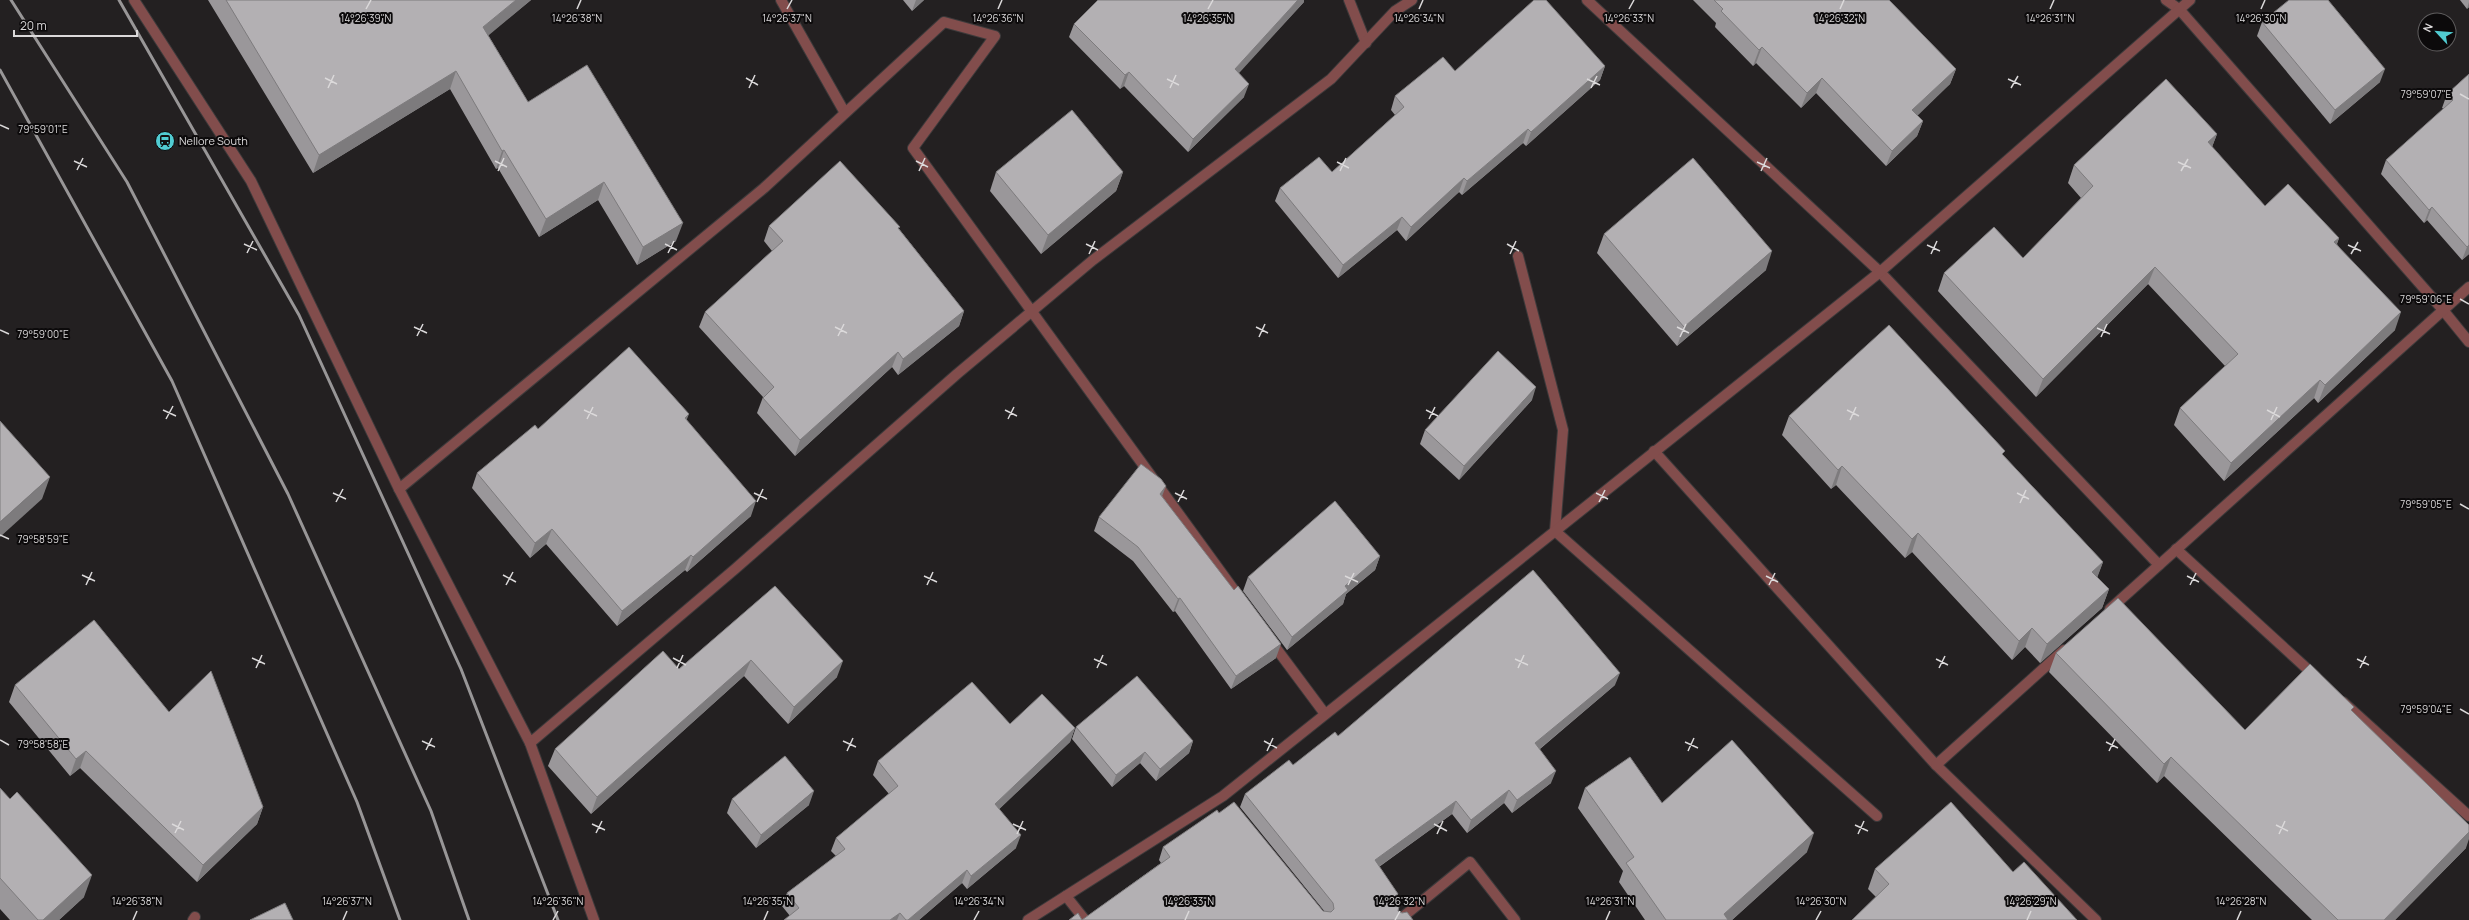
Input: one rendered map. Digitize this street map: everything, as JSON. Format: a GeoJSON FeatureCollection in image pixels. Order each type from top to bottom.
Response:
{"type":"FeatureCollection","features":[{"type":"Feature","properties":{"kind":"street"},"geometry":{"type":"LineString","coordinates":[[134,0],[251,181],[399,489],[530,742],[594,920]]}},
{"type":"Feature","properties":{"kind":"street"},"geometry":{"type":"LineString","coordinates":[[781,0],[845,113]]}},
{"type":"Feature","properties":{"kind":"street"},"geometry":{"type":"LineString","coordinates":[[1348,0],[1366,43]]}},
{"type":"Feature","properties":{"kind":"street"},"geometry":{"type":"LineString","coordinates":[[530,742],[735,569],[1030,312],[1093,260],[1331,80],[1395,12],[1412,0]]}},
{"type":"Feature","properties":{"kind":"street"},"geometry":{"type":"LineString","coordinates":[[1587,0],[1880,272],[2159,565]]}},
{"type":"Feature","properties":{"kind":"street"},"geometry":{"type":"LineString","coordinates":[[2166,0],[2179,9],[2443,310],[2469,342]]}},
{"type":"Feature","properties":{"kind":"street"},"geometry":{"type":"LineString","coordinates":[[1028,920],[1225,799],[1325,714],[1880,272],[2190,0]]}},
{"type":"Feature","properties":{"kind":"street"},"geometry":{"type":"LineString","coordinates":[[399,489],[764,188],[944,22],[995,36],[913,148],[1030,312],[1241,599]]}},
{"type":"Feature","properties":{"kind":"street"},"geometry":{"type":"LineString","coordinates":[[1518,256],[1563,430],[1555,530]]}},
{"type":"Feature","properties":{"kind":"street"},"geometry":{"type":"LineString","coordinates":[[2100,618],[2469,287]]}},
{"type":"Feature","properties":{"kind":"street"},"geometry":{"type":"LineString","coordinates":[[1654,451],[1936,765],[2096,920]]}},
{"type":"Feature","properties":{"kind":"street"},"geometry":{"type":"LineString","coordinates":[[1555,530],[1877,816]]}},
{"type":"Feature","properties":{"kind":"street"},"geometry":{"type":"LineString","coordinates":[[2176,549],[2323,683]]}},
{"type":"Feature","properties":{"kind":"street"},"geometry":{"type":"LineString","coordinates":[[1264,631],[1325,714]]}},
{"type":"Feature","properties":{"kind":"street"},"geometry":{"type":"LineString","coordinates":[[1936,765],[2071,644]]}},
{"type":"Feature","properties":{"kind":"street"},"geometry":{"type":"LineString","coordinates":[[2334,693],[2469,816]]}},
{"type":"Feature","properties":{"kind":"street"},"geometry":{"type":"LineString","coordinates":[[1399,920],[1470,862],[1515,920]]}},
{"type":"Feature","properties":{"kind":"street"},"geometry":{"type":"LineString","coordinates":[[1066,896],[1085,920]]}},
{"type":"Feature","properties":{"kind":"building"},"geometry":{"type":"Polygon","coordinates":[[[226,0],[516,0],[483,27],[528,102],[587,65],[683,223],[643,247],[604,182],[546,219],[504,150],[502,151],[456,71],[319,155],[226,0]]]}},
{"type":"Feature","properties":{"kind":"building"},"geometry":{"type":"Polygon","coordinates":[[[1098,0],[1298,0],[1235,69],[1249,84],[1193,139],[1129,72],[1125,75],[1074,24],[1098,0]]]}},
{"type":"Feature","properties":{"kind":"building"},"geometry":{"type":"Polygon","coordinates":[[[1534,0],[1546,0],[1605,66],[1531,132],[1528,129],[1467,181],[1464,178],[1411,227],[1402,217],[1343,265],[1280,188],[1319,157],[1332,172],[1404,107],[1395,96],[1443,57],[1455,71],[1534,0]]]}},
{"type":"Feature","properties":{"kind":"building"},"geometry":{"type":"Polygon","coordinates":[[[1714,0],[1889,0],[1956,69],[1912,110],[1923,121],[1892,151],[1822,78],[1807,93],[1762,47],[1759,50],[1721,11],[1723,9],[1714,0]]]}},
{"type":"Feature","properties":{"kind":"building"},"geometry":{"type":"Polygon","coordinates":[[[2289,0],[2328,0],[2385,69],[2335,110],[2262,22],[2289,0]]]}},
{"type":"Feature","properties":{"kind":"building"},"geometry":{"type":"Polygon","coordinates":[[[2469,74],[2469,245],[2467,247],[2432,207],[2429,210],[2386,160],[2453,100],[2447,94],[2469,74]]]}},
{"type":"Feature","properties":{"kind":"building"},"geometry":{"type":"Polygon","coordinates":[[[2166,79],[2217,134],[2208,142],[2265,206],[2288,184],[2339,238],[2334,242],[2401,312],[2325,385],[2320,380],[2231,463],[2180,408],[2238,354],[2155,267],[2043,379],[1944,273],[1994,227],[2023,258],[2093,186],[2074,165],[2166,79]]]}},
{"type":"Feature","properties":{"kind":"building"},"geometry":{"type":"Polygon","coordinates":[[[1072,110],[1123,172],[1048,235],[996,172],[1072,110]]]}},
{"type":"Feature","properties":{"kind":"building"},"geometry":{"type":"Polygon","coordinates":[[[1693,158],[1772,251],[1684,327],[1604,234],[1693,158]]]}},
{"type":"Feature","properties":{"kind":"building"},"geometry":{"type":"Polygon","coordinates":[[[840,161],[900,227],[898,228],[964,311],[903,359],[898,352],[800,440],[763,398],[774,387],[705,312],[783,241],[769,226],[840,161]]]}},
{"type":"Feature","properties":{"kind":"building"},"geometry":{"type":"Polygon","coordinates":[[[1889,325],[2005,451],[2002,454],[2103,562],[2092,572],[2109,589],[2047,644],[2032,628],[2019,641],[1918,533],[1912,539],[1842,466],[1838,470],[1789,416],[1889,325]]]}},
{"type":"Feature","properties":{"kind":"building"},"geometry":{"type":"Polygon","coordinates":[[[629,347],[689,414],[685,418],[756,501],[693,557],[691,555],[622,611],[552,529],[535,543],[477,473],[535,425],[538,429],[629,347]]]}},
{"type":"Feature","properties":{"kind":"building"},"geometry":{"type":"Polygon","coordinates":[[[1498,351],[1536,387],[1464,466],[1425,430],[1498,351]]]}},
{"type":"Feature","properties":{"kind":"building"},"geometry":{"type":"Polygon","coordinates":[[[0,421],[50,477],[0,522],[0,421]]]}},
{"type":"Feature","properties":{"kind":"building"},"geometry":{"type":"Polygon","coordinates":[[[1141,464],[1161,479],[1166,486],[1160,494],[1234,590],[1238,586],[1281,644],[1236,676],[1180,598],[1178,599],[1138,547],[1099,517],[1141,464]]]}},
{"type":"Feature","properties":{"kind":"building"},"geometry":{"type":"Polygon","coordinates":[[[1335,501],[1380,556],[1345,586],[1348,590],[1292,637],[1248,577],[1335,501]]]}},
{"type":"Feature","properties":{"kind":"building"},"geometry":{"type":"Polygon","coordinates":[[[1533,570],[1620,673],[1535,743],[1556,771],[1517,800],[1509,790],[1471,820],[1456,801],[1375,860],[1398,894],[1395,896],[1400,902],[1398,911],[1402,913],[1407,912],[1413,920],[1082,920],[1170,857],[1163,847],[1217,810],[1219,813],[1234,802],[1323,911],[1331,912],[1334,909],[1333,903],[1245,794],[1289,760],[1293,765],[1335,732],[1338,736],[1533,570]]]}},
{"type":"Feature","properties":{"kind":"building"},"geometry":{"type":"Polygon","coordinates":[[[775,586],[843,661],[794,707],[751,660],[597,797],[555,749],[663,651],[679,669],[775,586]]]}},
{"type":"Feature","properties":{"kind":"building"},"geometry":{"type":"Polygon","coordinates":[[[2118,598],[2245,730],[2310,664],[2354,707],[2351,710],[2469,825],[2469,832],[2384,920],[2338,920],[2171,757],[2164,764],[2056,653],[2118,598]]]}},
{"type":"Feature","properties":{"kind":"building"},"geometry":{"type":"Polygon","coordinates":[[[94,620],[169,712],[211,671],[263,807],[203,865],[86,751],[76,759],[15,685],[94,620]]]}},
{"type":"Feature","properties":{"kind":"building"},"geometry":{"type":"Polygon","coordinates":[[[1137,676],[1193,741],[1160,769],[1145,752],[1116,775],[1076,727],[1137,676]]]}},
{"type":"Feature","properties":{"kind":"building"},"geometry":{"type":"Polygon","coordinates":[[[972,682],[1010,724],[1042,694],[1075,728],[995,804],[1021,835],[971,876],[967,870],[908,920],[906,920],[900,913],[890,920],[784,920],[799,908],[787,893],[845,849],[836,838],[898,786],[878,761],[972,682]]]}},
{"type":"Feature","properties":{"kind":"building"},"geometry":{"type":"Polygon","coordinates":[[[1732,740],[1814,833],[1724,914],[1728,920],[1666,920],[1626,863],[1634,857],[1585,788],[1630,757],[1662,803],[1732,740]]]}},
{"type":"Feature","properties":{"kind":"building"},"geometry":{"type":"Polygon","coordinates":[[[785,756],[814,791],[761,835],[732,799],[785,756]]]}},
{"type":"Feature","properties":{"kind":"building"},"geometry":{"type":"Polygon","coordinates":[[[0,788],[10,799],[17,792],[92,875],[43,920],[38,920],[0,878],[0,788]]]}},
{"type":"Feature","properties":{"kind":"building"},"geometry":{"type":"Polygon","coordinates":[[[1951,802],[2013,872],[2024,862],[2077,920],[1852,920],[1889,884],[1875,869],[1951,802]]]}},
{"type":"Feature","properties":{"kind":"building"},"geometry":{"type":"Polygon","coordinates":[[[285,903],[293,920],[250,920],[285,903]]]}},
{"type":"Feature","properties":{"kind":"building"},"geometry":{"type":"Polygon","coordinates":[[[1078,913],[1082,920],[1069,920],[1078,913]]]}},
{"type":"Feature","properties":{"kind":"railway"},"geometry":{"type":"LineString","coordinates":[[11,0],[127,182],[288,494],[431,811],[469,920]]}},
{"type":"Feature","properties":{"kind":"railway"},"geometry":{"type":"LineString","coordinates":[[119,0],[299,315],[461,669],[558,920]]}},
{"type":"Feature","properties":{"kind":"railway"},"geometry":{"type":"LineString","coordinates":[[0,70],[172,381],[357,802],[400,920]]}},
{"type":"Feature","properties":{"kind":"place","name":"Nellore South"},"geometry":{"type":"Point","coordinates":[165,141]}}]}
